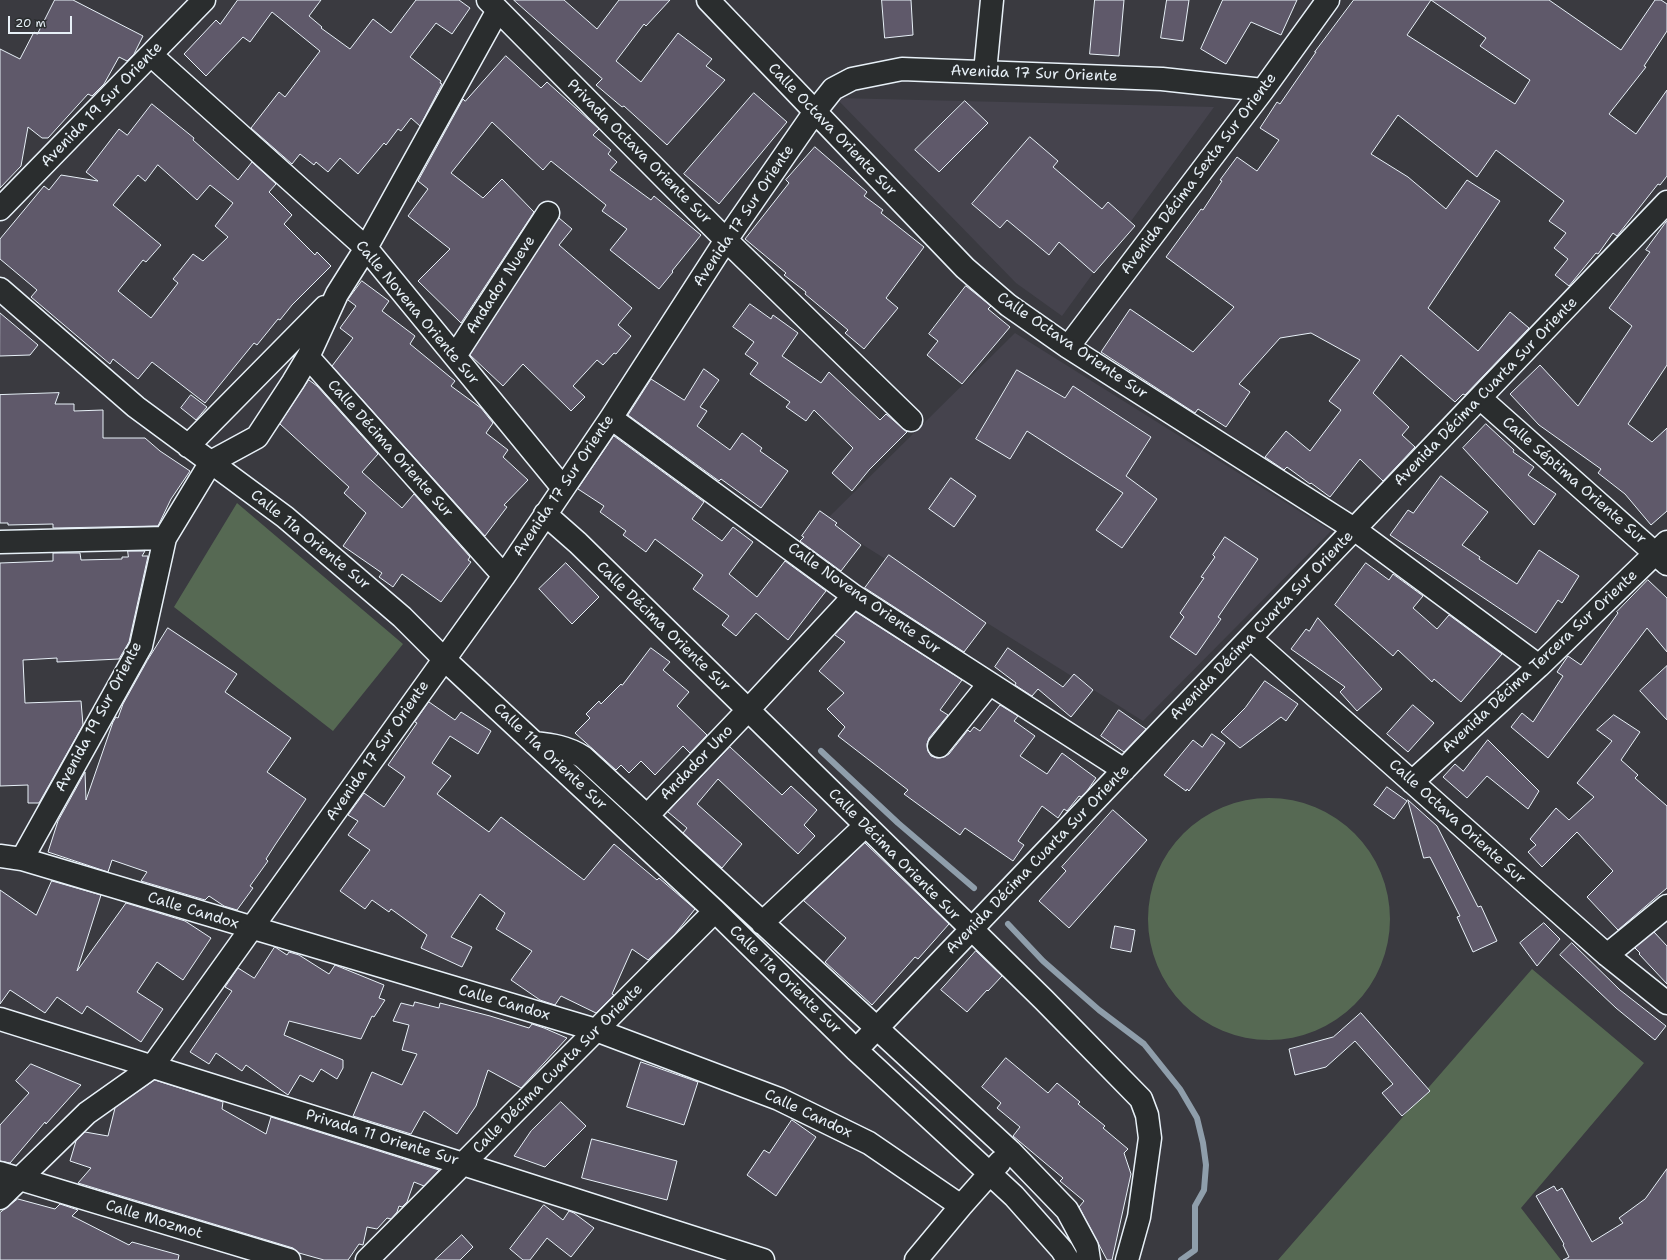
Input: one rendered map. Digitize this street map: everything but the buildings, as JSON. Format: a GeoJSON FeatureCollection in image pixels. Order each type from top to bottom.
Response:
{"type":"FeatureCollection","features":[{"type":"Feature","properties":{"kind":"street","name":"Avenida 19 Sur Oriente"},"geometry":{"type":"LineString","coordinates":[[0,209],[204,0]]}},
{"type":"Feature","properties":{"kind":"street","name":"Calle Octava Oriente Sur"},"geometry":{"type":"LineString","coordinates":[[708,0],[814,113],[965,268],[1008,304],[1068,347],[1354,529]]}},
{"type":"Feature","properties":{"kind":"street"},"geometry":{"type":"LineString","coordinates":[[985,72],[992,0]]}},
{"type":"Feature","properties":{"kind":"street","name":"Avenida Décima Sexta Sur Oriente"},"geometry":{"type":"LineString","coordinates":[[1068,347],[1263,90],[1328,0]]}},
{"type":"Feature","properties":{"kind":"street"},"geometry":{"type":"LineString","coordinates":[[210,462],[257,437],[293,382],[308,357],[338,294],[366,248],[493,5]]}},
{"type":"Feature","properties":{"kind":"street","name":"Privada Octava Oriente Sur"},"geometry":{"type":"LineString","coordinates":[[493,5],[726,240],[912,420]]}},
{"type":"Feature","properties":{"kind":"street","name":"Calle Novena Oriente Sur"},"geometry":{"type":"LineString","coordinates":[[150,55],[366,248],[563,488]]}},
{"type":"Feature","properties":{"kind":"street","name":"Avenida 17 Sur Oriente"},"geometry":{"type":"LineString","coordinates":[[0,1198],[10,1176],[87,1113],[152,1067],[504,576],[611,418],[726,240],[814,113],[833,89],[852,78],[902,69],[1162,79],[1263,90]]}},
{"type":"Feature","properties":{"kind":"street","name":"Avenida Décima Cuarta Sur Oriente"},"geometry":{"type":"LineString","coordinates":[[856,1050],[1667,202]]}},
{"type":"Feature","properties":{"kind":"street","name":"Andador Nueve"},"geometry":{"type":"LineString","coordinates":[[454,356],[548,213]]}},
{"type":"Feature","properties":{"kind":"street","name":"Calle 11a Oriente Sur"},"geometry":{"type":"LineString","coordinates":[[0,289],[136,407],[285,517],[402,617],[534,743],[715,911],[856,1050],[1014,1196],[1062,1250],[1068,1260]]}},
{"type":"Feature","properties":{"kind":"street"},"geometry":{"type":"LineString","coordinates":[[188,446],[338,294]]}},
{"type":"Feature","properties":{"kind":"street","name":"Calle Décima Oriente Sur"},"geometry":{"type":"LineString","coordinates":[[308,357],[504,576]]}},
{"type":"Feature","properties":{"kind":"street","name":"Calle Séptima Oriente Sur"},"geometry":{"type":"LineString","coordinates":[[1480,398],[1663,553]]}},
{"type":"Feature","properties":{"kind":"street","name":"Calle Novena Oriente Sur"},"geometry":{"type":"LineString","coordinates":[[611,418],[854,596],[1124,770]]}},
{"type":"Feature","properties":{"kind":"street","name":"Avenida 19 Sur Oriente"},"geometry":{"type":"LineString","coordinates":[[22,859],[141,646],[165,538],[210,462]]}},
{"type":"Feature","properties":{"kind":"street","name":"Calle Décima Oriente Sur"},"geometry":{"type":"LineString","coordinates":[[545,514],[578,543],[1044,1000],[1141,1099],[1147,1116],[1150,1138],[1139,1217],[1126,1260]]}},
{"type":"Feature","properties":{"kind":"street"},"geometry":{"type":"LineString","coordinates":[[1354,529],[1538,666]]}},
{"type":"Feature","properties":{"kind":"street"},"geometry":{"type":"LineString","coordinates":[[0,542],[165,538]]}},
{"type":"Feature","properties":{"kind":"street","name":"Avenida Décima Tercera Sur Oriente"},"geometry":{"type":"LineString","coordinates":[[1412,782],[1538,666],[1638,569],[1663,553]]}},
{"type":"Feature","properties":{"kind":"street"},"geometry":{"type":"LineString","coordinates":[[748,710],[854,596]]}},
{"type":"Feature","properties":{"kind":"street","name":"Calle Octava Oriente Sur"},"geometry":{"type":"LineString","coordinates":[[1250,638],[1607,955],[1667,1003]]}},
{"type":"Feature","properties":{"kind":"street"},"geometry":{"type":"LineString","coordinates":[[939,746],[989,684]]}},
{"type":"Feature","properties":{"kind":"street","name":"Andador Uno"},"geometry":{"type":"LineString","coordinates":[[647,816],[748,710]]}},
{"type":"Feature","properties":{"kind":"street","name":"Calle 11a Oriente Sur"},"geometry":{"type":"LineString","coordinates":[[534,743],[558,745],[571,749],[583,757],[876,1029],[1010,1151],[1067,1210],[1087,1247],[1089,1260]]}},
{"type":"Feature","properties":{"kind":"street"},"geometry":{"type":"LineString","coordinates":[[762,923],[865,826]]}},
{"type":"Feature","properties":{"kind":"street","name":"Calle Candox"},"geometry":{"type":"LineString","coordinates":[[0,856],[22,859],[596,1030],[778,1099],[869,1142],[960,1206]]}},
{"type":"Feature","properties":{"kind":"street"},"geometry":{"type":"LineString","coordinates":[[1607,955],[1667,906]]}},
{"type":"Feature","properties":{"kind":"street","name":"Calle Décima Cuarta Sur Oriente"},"geometry":{"type":"LineString","coordinates":[[367,1260],[715,911]]}},
{"type":"Feature","properties":{"kind":"street","name":"Privada 11 Oriente Sur"},"geometry":{"type":"LineString","coordinates":[[0,1019],[763,1260]]}},
{"type":"Feature","properties":{"kind":"street"},"geometry":{"type":"LineString","coordinates":[[916,1260],[960,1206],[1010,1151]]}},
{"type":"Feature","properties":{"kind":"street","name":"Calle Mozmot"},"geometry":{"type":"LineString","coordinates":[[10,1176],[289,1260]]}},
{"type":"Feature","properties":{"kind":"street"},"geometry":{"type":"LineString","coordinates":[[1014,1196],[1033,1176]]}},
{"type":"Feature","properties":{"kind":"shaded area"},"geometry":{"type":"Polygon","coordinates":[[[836,98],[1214,107],[1062,316],[1016,283],[836,98]]]}},
{"type":"Feature","properties":{"kind":"shaded area"},"geometry":{"type":"Polygon","coordinates":[[[1015,333],[1331,531],[1143,721],[825,521],[1015,333]]]}},
{"type":"Feature","properties":{"kind":"green space"},"geometry":{"type":"Polygon","coordinates":[[[237,503],[403,644],[333,731],[174,607],[237,503]]]}},
{"type":"Feature","properties":{"kind":"green space"},"geometry":{"type":"Polygon","coordinates":[[[1269,798],[1293,800],[1315,807],[1336,818],[1355,833],[1370,852],[1381,873],[1388,895],[1390,919],[1388,943],[1381,965],[1370,986],[1355,1005],[1336,1020],[1315,1031],[1293,1038],[1269,1040],[1245,1038],[1223,1031],[1202,1020],[1183,1005],[1168,986],[1157,965],[1150,943],[1148,919],[1150,895],[1157,873],[1168,852],[1183,833],[1202,818],[1223,807],[1245,800],[1269,798]]]}},
{"type":"Feature","properties":{"kind":"green space"},"geometry":{"type":"Polygon","coordinates":[[[1532,969],[1644,1063],[1521,1208],[1561,1260],[1278,1260],[1532,969]]]}},
{"type":"Feature","properties":{"kind":"waterway"},"geometry":{"type":"LineString","coordinates":[[821,751],[898,823],[974,888]]}},
{"type":"Feature","properties":{"kind":"waterway"},"geometry":{"type":"LineString","coordinates":[[1008,924],[1043,961],[1099,1010],[1144,1044],[1180,1089],[1197,1118],[1206,1165],[1204,1190],[1195,1206],[1195,1250],[1181,1260]]}}]}
